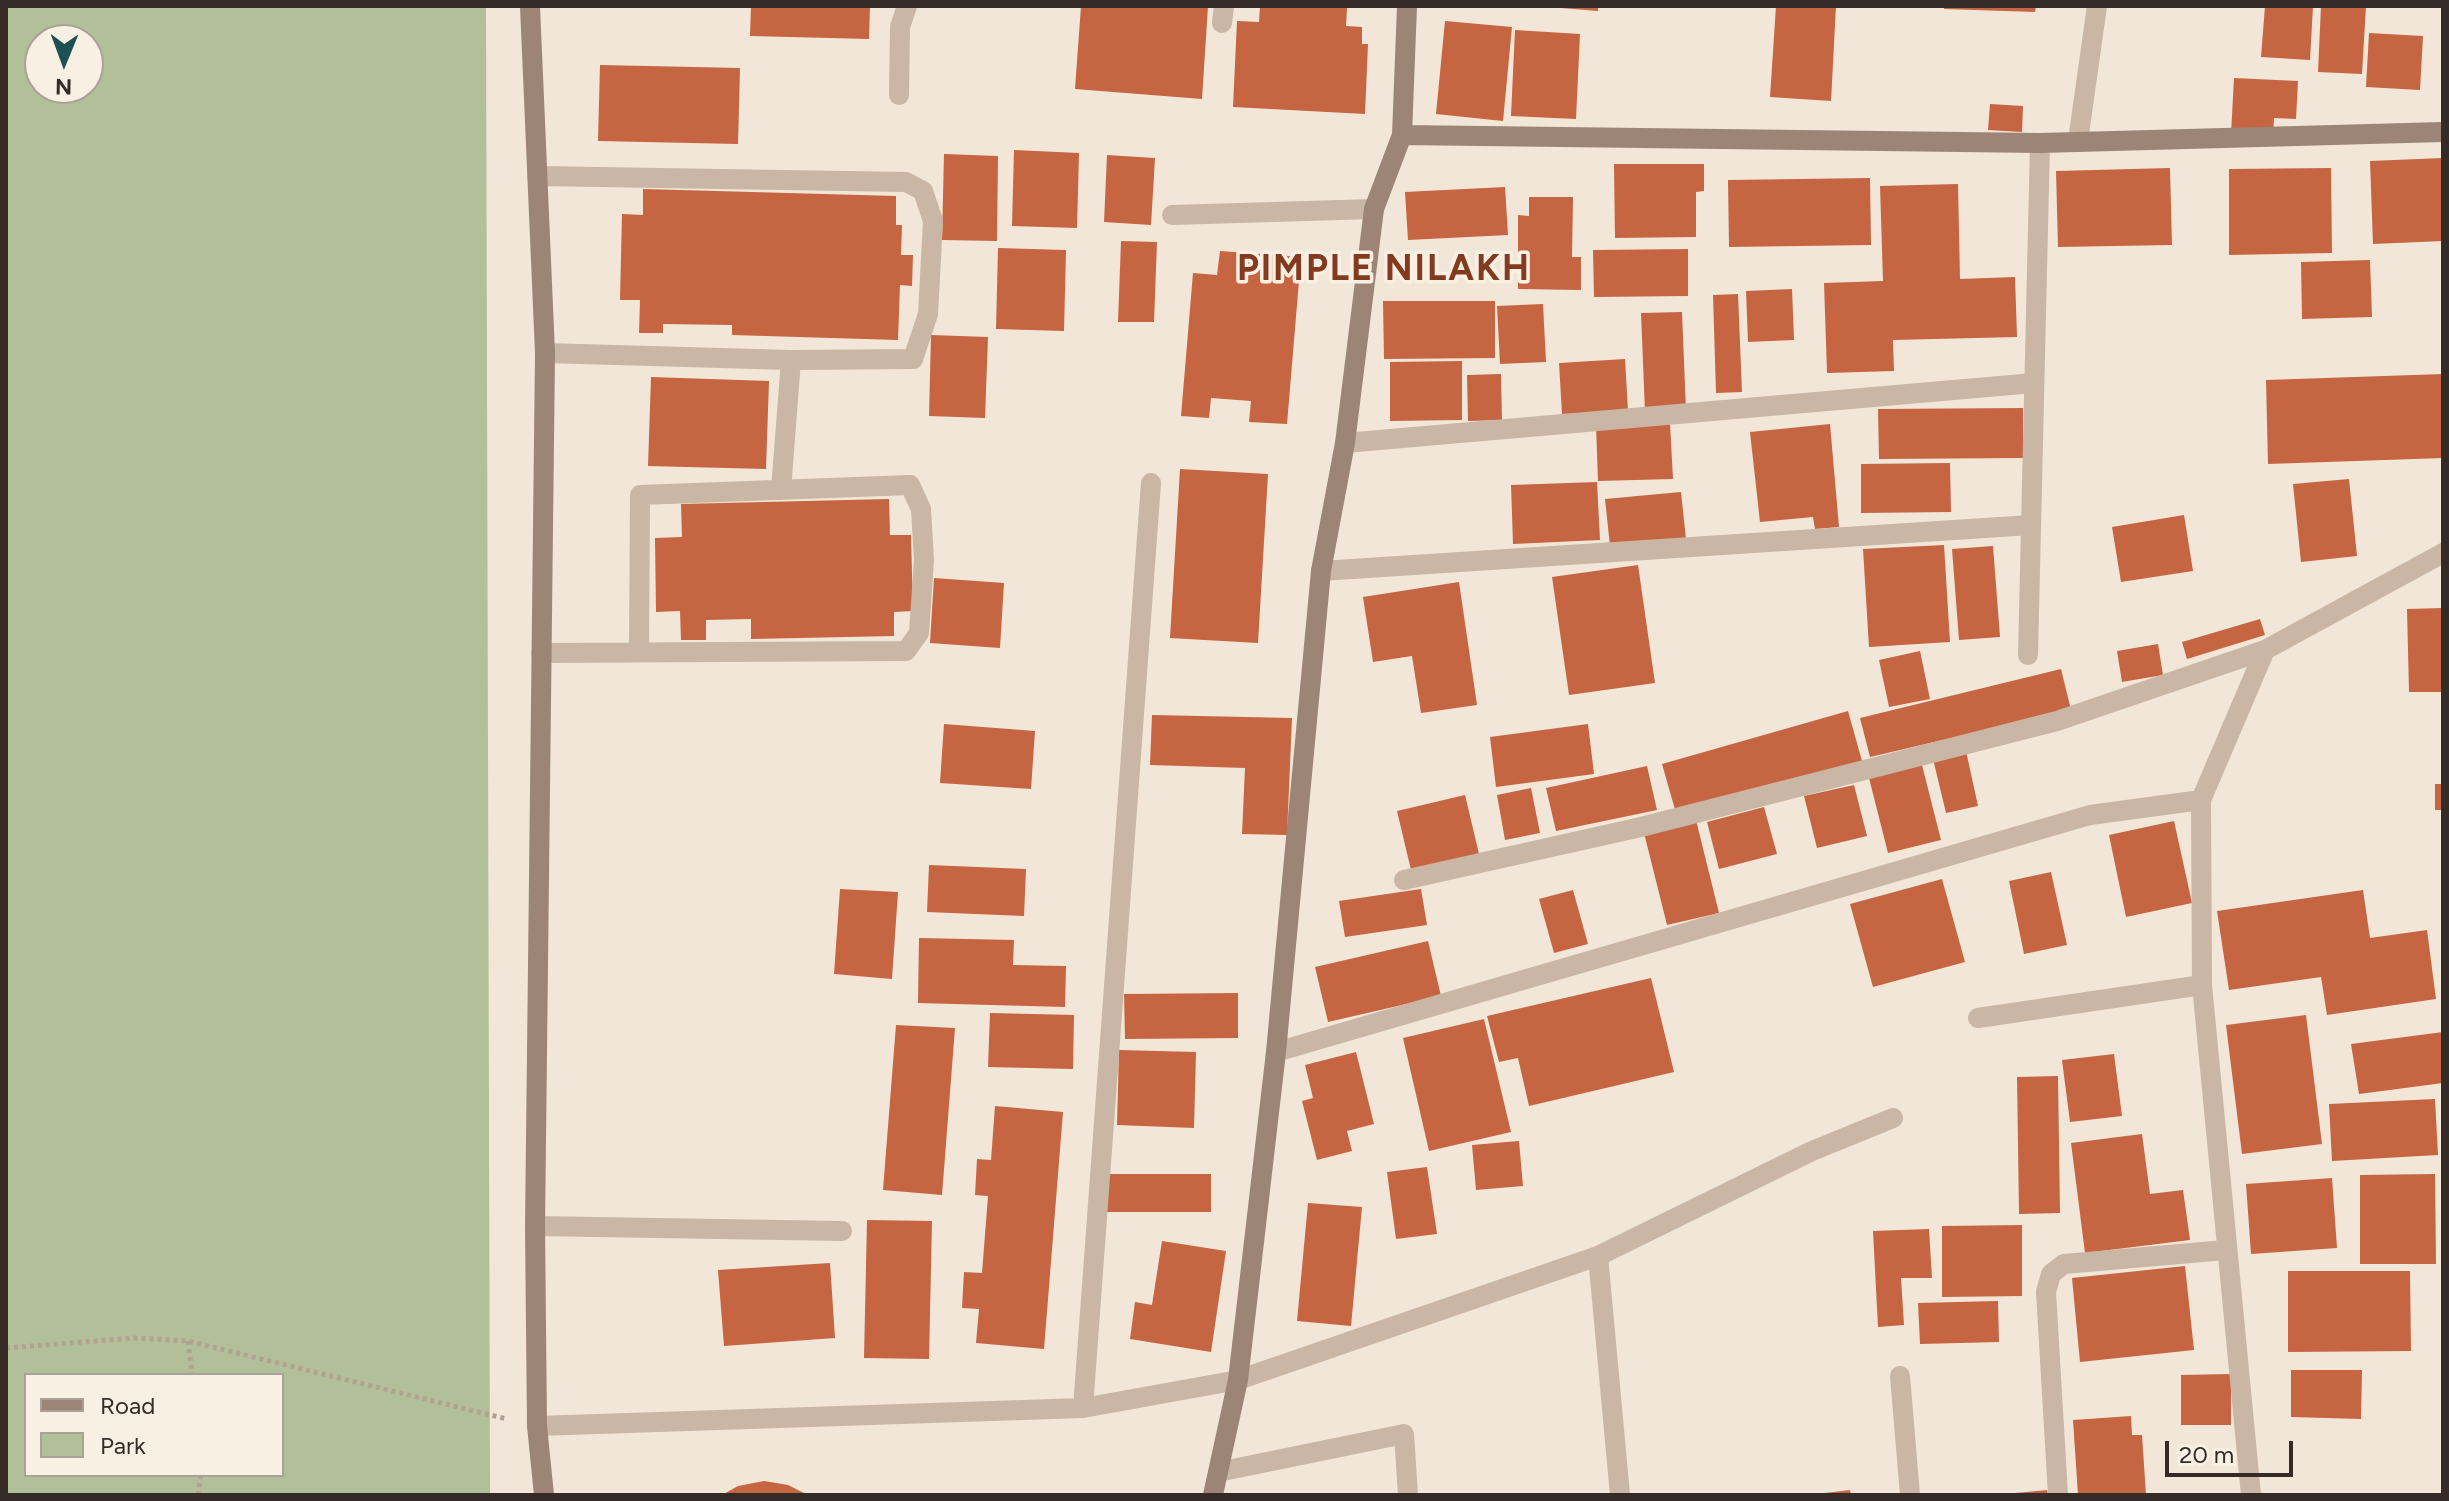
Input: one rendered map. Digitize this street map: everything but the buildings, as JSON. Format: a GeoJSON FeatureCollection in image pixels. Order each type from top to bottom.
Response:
{"type":"FeatureCollection","features":[{"type":"Feature","properties":{"kind":"street"},"geometry":{"type":"LineString","coordinates":[[530,6],[545,353],[535,1226],[537,1426],[544,1495]]}},
{"type":"Feature","properties":{"kind":"street"},"geometry":{"type":"LineString","coordinates":[[899,95],[900,27],[907,6]]}},
{"type":"Feature","properties":{"kind":"street"},"geometry":{"type":"LineString","coordinates":[[1213,1495],[1238,1380],[1276,1052],[1321,571],[1345,443],[1374,209],[1402,135],[1407,6]]}},
{"type":"Feature","properties":{"kind":"street"},"geometry":{"type":"LineString","coordinates":[[2078,141],[2097,6]]}},
{"type":"Feature","properties":{"kind":"street"},"geometry":{"type":"LineString","coordinates":[[1402,135],[2040,143],[2443,132]]}},
{"type":"Feature","properties":{"kind":"street"},"geometry":{"type":"LineString","coordinates":[[2028,655],[2040,143]]}},
{"type":"Feature","properties":{"kind":"street"},"geometry":{"type":"LineString","coordinates":[[537,176],[906,182],[923,191],[933,221],[928,314],[913,359],[791,360],[545,353]]}},
{"type":"Feature","properties":{"kind":"street"},"geometry":{"type":"LineString","coordinates":[[1172,215],[1374,209]]}},
{"type":"Feature","properties":{"kind":"street"},"geometry":{"type":"LineString","coordinates":[[781,490],[791,360]]}},
{"type":"Feature","properties":{"kind":"street"},"geometry":{"type":"LineString","coordinates":[[1345,443],[2034,383]]}},
{"type":"Feature","properties":{"kind":"street"},"geometry":{"type":"LineString","coordinates":[[1083,1408],[1151,483]]}},
{"type":"Feature","properties":{"kind":"street"},"geometry":{"type":"LineString","coordinates":[[541,653],[906,651],[919,633],[924,560],[921,509],[910,485],[640,495],[639,652]]}},
{"type":"Feature","properties":{"kind":"street"},"geometry":{"type":"LineString","coordinates":[[1321,571],[2031,525]]}},
{"type":"Feature","properties":{"kind":"street"},"geometry":{"type":"LineString","coordinates":[[1404,880],[1641,827],[2057,721],[2265,650],[2443,553]]}},
{"type":"Feature","properties":{"kind":"street"},"geometry":{"type":"LineString","coordinates":[[2251,1495],[2202,985],[2201,800],[2265,650]]}},
{"type":"Feature","properties":{"kind":"street"},"geometry":{"type":"LineString","coordinates":[[1276,1052],[2090,815],[2201,800]]}},
{"type":"Feature","properties":{"kind":"street"},"geometry":{"type":"LineString","coordinates":[[1978,1018],[2202,985]]}},
{"type":"Feature","properties":{"kind":"street"},"geometry":{"type":"LineString","coordinates":[[537,1426],[1083,1408],[1238,1380],[1598,1256],[1812,1151],[1893,1118]]}},
{"type":"Feature","properties":{"kind":"street"},"geometry":{"type":"LineString","coordinates":[[535,1226],[842,1231]]}},
{"type":"Feature","properties":{"kind":"street"},"geometry":{"type":"LineString","coordinates":[[2058,1495],[2046,1292],[2051,1274],[2064,1264],[2226,1250]]}},
{"type":"Feature","properties":{"kind":"street"},"geometry":{"type":"LineString","coordinates":[[1598,1256],[1620,1495]]}},
{"type":"Feature","properties":{"kind":"street"},"geometry":{"type":"LineString","coordinates":[[1900,1376],[1910,1495]]}},
{"type":"Feature","properties":{"kind":"street"},"geometry":{"type":"LineString","coordinates":[[1218,1472],[1404,1434],[1408,1495]]}},
{"type":"Feature","properties":{"kind":"path"},"geometry":{"type":"LineString","coordinates":[[6,1348],[134,1338],[188,1341],[537,1426]]}},
{"type":"Feature","properties":{"kind":"path"},"geometry":{"type":"LineString","coordinates":[[188,1341],[192,1373]]}},
{"type":"Feature","properties":{"kind":"green space"},"geometry":{"type":"Polygon","coordinates":[[[6,6],[486,6],[490,1495],[6,1495],[6,6]]]}},
{"type":"Feature","properties":{"kind":"district","name":"PIMPLE NILAKH"},"geometry":{"type":"Point","coordinates":[1384,269]}}]}
